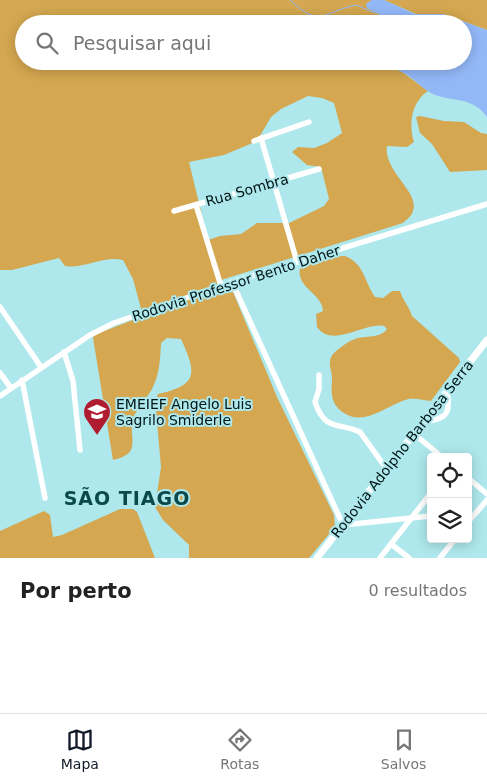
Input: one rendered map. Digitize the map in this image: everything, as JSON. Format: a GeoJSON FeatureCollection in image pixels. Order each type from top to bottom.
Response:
{"type":"FeatureCollection","features":[{"type":"Feature","properties":{"kind":"main road","name":"Rodovia Adolpho Barbosa Serra"},"geometry":{"type":"LineString","coordinates":[[318,558],[413,432],[487,340]]}},
{"type":"Feature","properties":{"kind":"street"},"geometry":{"type":"LineString","coordinates":[[254,141],[309,122]]}},
{"type":"Feature","properties":{"kind":"street"},"geometry":{"type":"LineString","coordinates":[[262,138],[297,262]]}},
{"type":"Feature","properties":{"kind":"street","name":"Rua Sombra"},"geometry":{"type":"LineString","coordinates":[[174,211],[319,169]]}},
{"type":"Feature","properties":{"kind":"street","name":"Rodovia Professor Bento Daher"},"geometry":{"type":"LineString","coordinates":[[0,396],[64,352],[114,323],[232,282],[487,204]]}},
{"type":"Feature","properties":{"kind":"street"},"geometry":{"type":"LineString","coordinates":[[196,205],[221,286]]}},
{"type":"Feature","properties":{"kind":"street"},"geometry":{"type":"LineString","coordinates":[[232,282],[343,525],[427,516]]}},
{"type":"Feature","properties":{"kind":"street"},"geometry":{"type":"LineString","coordinates":[[0,307],[42,367]]}},
{"type":"Feature","properties":{"kind":"street"},"geometry":{"type":"LineString","coordinates":[[64,352],[73,382],[80,450]]}},
{"type":"Feature","properties":{"kind":"street"},"geometry":{"type":"LineString","coordinates":[[0,373],[10,388]]}},
{"type":"Feature","properties":{"kind":"street"},"geometry":{"type":"LineString","coordinates":[[319,374],[319,389],[315,402],[322,416],[337,427],[360,432],[386,468]]}},
{"type":"Feature","properties":{"kind":"street"},"geometry":{"type":"LineString","coordinates":[[22,380],[45,498]]}},
{"type":"Feature","properties":{"kind":"street"},"geometry":{"type":"LineString","coordinates":[[421,422],[439,420],[444,417],[449,407],[447,390]]}},
{"type":"Feature","properties":{"kind":"street"},"geometry":{"type":"LineString","coordinates":[[413,432],[437,453]]}},
{"type":"Feature","properties":{"kind":"street"},"geometry":{"type":"LineString","coordinates":[[472,481],[487,494]]}},
{"type":"Feature","properties":{"kind":"street"},"geometry":{"type":"LineString","coordinates":[[380,558],[427,498]]}},
{"type":"Feature","properties":{"kind":"street"},"geometry":{"type":"LineString","coordinates":[[472,517],[487,500]]}},
{"type":"Feature","properties":{"kind":"street"},"geometry":{"type":"LineString","coordinates":[[472,512],[477,511]]}},
{"type":"Feature","properties":{"kind":"street"},"geometry":{"type":"LineString","coordinates":[[440,558],[451,543]]}},
{"type":"Feature","properties":{"kind":"street"},"geometry":{"type":"LineString","coordinates":[[391,544],[409,558]]}},
{"type":"Feature","properties":{"kind":"shaded area"},"geometry":{"type":"Polygon","coordinates":[[[0,0],[372,0],[366,4],[381,15],[15,15],[15,70],[398,70],[428,91],[418,101],[413,114],[411,128],[414,142],[407,147],[387,146],[390,164],[407,189],[414,204],[412,213],[403,223],[218,281],[222,291],[233,292],[277,397],[334,515],[335,527],[309,558],[189,558],[189,545],[163,520],[155,507],[161,467],[155,400],[158,394],[181,387],[190,376],[190,361],[181,339],[167,338],[161,343],[155,383],[133,418],[131,449],[128,454],[113,460],[93,338],[94,335],[143,316],[133,279],[123,260],[109,259],[79,266],[65,266],[59,258],[12,270],[0,270],[0,0]],[[308,96],[281,109],[271,117],[257,141],[224,155],[189,162],[208,240],[220,236],[241,234],[257,223],[289,223],[324,206],[329,199],[321,167],[307,165],[292,152],[298,147],[314,148],[327,143],[342,133],[334,103],[322,98],[308,96]]]}},
{"type":"Feature","properties":{"kind":"shaded area"},"geometry":{"type":"Polygon","coordinates":[[[384,0],[487,0],[487,30],[472,25],[472,15],[416,14],[384,0]]]}},
{"type":"Feature","properties":{"kind":"shaded area"},"geometry":{"type":"Polygon","coordinates":[[[420,116],[444,121],[464,122],[481,133],[487,134],[487,170],[450,172],[432,144],[420,133],[416,117],[420,116]]]}},
{"type":"Feature","properties":{"kind":"shaded area"},"geometry":{"type":"Polygon","coordinates":[[[345,256],[360,268],[375,297],[383,298],[392,291],[400,291],[412,316],[459,358],[460,362],[431,401],[408,399],[374,414],[359,417],[344,413],[336,406],[332,394],[331,357],[343,345],[352,340],[380,334],[387,329],[384,326],[376,326],[331,336],[323,333],[317,327],[316,314],[323,311],[322,305],[302,281],[300,268],[314,260],[345,256]]]}},
{"type":"Feature","properties":{"kind":"shaded area"},"geometry":{"type":"Polygon","coordinates":[[[120,509],[133,509],[137,512],[155,558],[0,558],[0,531],[44,511],[50,515],[53,537],[62,535],[120,509]]]}},
{"type":"Feature","properties":{"kind":"water"},"geometry":{"type":"Polygon","coordinates":[[[372,0],[384,0],[415,14],[446,15],[380,15],[367,8],[366,4],[372,0]]]}},
{"type":"Feature","properties":{"kind":"water"},"geometry":{"type":"Polygon","coordinates":[[[472,25],[487,30],[487,117],[475,105],[468,102],[431,93],[406,74],[397,70],[472,70],[472,25]]]}},
{"type":"Feature","properties":{"kind":"waterway"},"geometry":{"type":"LineString","coordinates":[[290,0],[300,9],[312,15]]}},
{"type":"Feature","properties":{"kind":"waterway"},"geometry":{"type":"LineString","coordinates":[[325,15],[356,5],[375,13]]}},
{"type":"Feature","properties":{"kind":"place","name":"EMEIEF Angelo Luis Sagrilo Smiderle"},"geometry":{"type":"Point","coordinates":[97,436]}},
{"type":"Feature","properties":{"kind":"district","name":"SÃO TIAGO"},"geometry":{"type":"Point","coordinates":[127,498]}}]}
